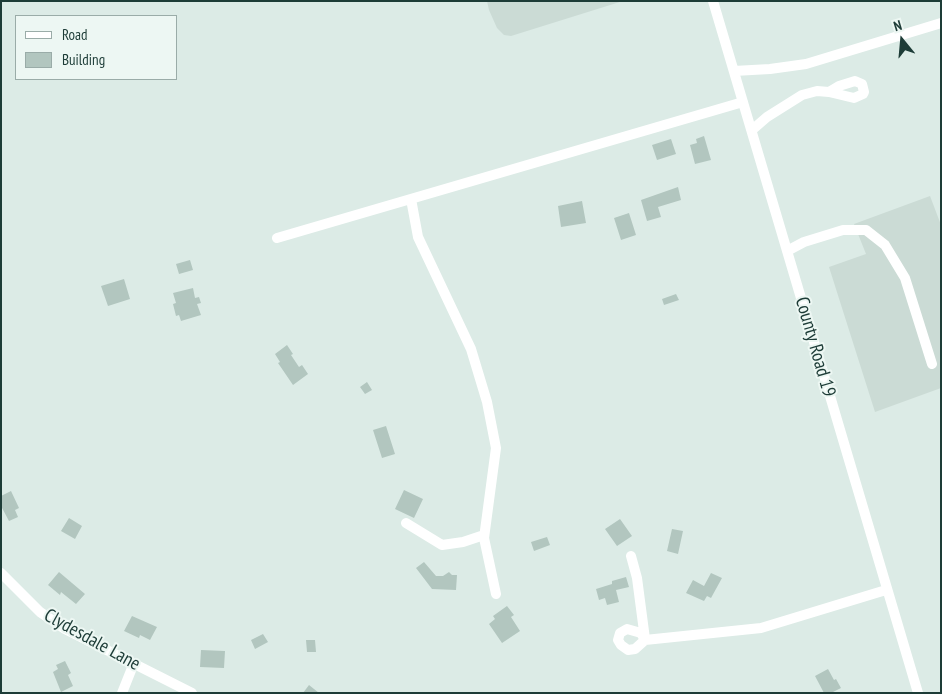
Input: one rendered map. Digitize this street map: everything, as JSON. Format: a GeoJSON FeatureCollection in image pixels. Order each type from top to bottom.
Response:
{"type":"FeatureCollection","features":[{"type":"Feature","properties":{"kind":"street","name":"County Road 19"},"geometry":{"type":"LineString","coordinates":[[713,1],[918,693]]}},
{"type":"Feature","properties":{"kind":"street"},"geometry":{"type":"LineString","coordinates":[[734,70],[770,69],[806,64],[941,23]]}},
{"type":"Feature","properties":{"kind":"street"},"geometry":{"type":"LineString","coordinates":[[752,130],[794,98],[817,92],[829,92]]}},
{"type":"Feature","properties":{"kind":"street"},"geometry":{"type":"LineString","coordinates":[[277,238],[743,102]]}},
{"type":"Feature","properties":{"kind":"street"},"geometry":{"type":"LineString","coordinates":[[411,199],[418,237],[471,349],[487,402],[496,448],[484,535],[496,594]]}},
{"type":"Feature","properties":{"kind":"street"},"geometry":{"type":"LineString","coordinates":[[787,251],[804,242],[843,230],[866,230],[885,245],[905,278],[932,364]]}},
{"type":"Feature","properties":{"kind":"street"},"geometry":{"type":"LineString","coordinates":[[406,522],[442,545],[463,542],[484,535]]}},
{"type":"Feature","properties":{"kind":"street"},"geometry":{"type":"LineString","coordinates":[[631,556],[637,578],[645,640],[761,628],[886,590]]}},
{"type":"Feature","properties":{"kind":"street","name":"Clydesdale Lane"},"geometry":{"type":"LineString","coordinates":[[1,573],[34,606],[65,629],[192,693]]}},
{"type":"Feature","properties":{"kind":"street"},"geometry":{"type":"LineString","coordinates":[[122,693],[134,663]]}},
{"type":"Feature","properties":{"kind":"shaded area"},"geometry":{"type":"Polygon","coordinates":[[[487,1],[623,1],[511,36],[504,35],[497,28],[487,1]]]}},
{"type":"Feature","properties":{"kind":"shaded area"},"geometry":{"type":"Polygon","coordinates":[[[930,196],[941,225],[941,388],[875,412],[829,267],[866,254],[854,224],[930,196]]]}},
{"type":"Feature","properties":{"kind":"building"},"geometry":{"type":"Polygon","coordinates":[[[704,136],[711,160],[695,164],[690,145],[697,143],[696,139],[704,136]]]}},
{"type":"Feature","properties":{"kind":"building"},"geometry":{"type":"Polygon","coordinates":[[[671,139],[676,154],[657,160],[652,145],[671,139]]]}},
{"type":"Feature","properties":{"kind":"building"},"geometry":{"type":"Polygon","coordinates":[[[678,187],[681,200],[658,207],[661,217],[647,221],[641,200],[678,187]]]}},
{"type":"Feature","properties":{"kind":"building"},"geometry":{"type":"Polygon","coordinates":[[[582,201],[586,223],[561,227],[558,206],[582,201]]]}},
{"type":"Feature","properties":{"kind":"building"},"geometry":{"type":"Polygon","coordinates":[[[629,213],[636,235],[621,240],[614,218],[629,213]]]}},
{"type":"Feature","properties":{"kind":"building"},"geometry":{"type":"Polygon","coordinates":[[[190,260],[193,270],[179,274],[176,264],[190,260]]]}},
{"type":"Feature","properties":{"kind":"building"},"geometry":{"type":"Polygon","coordinates":[[[124,279],[130,299],[108,306],[101,286],[124,279]]]}},
{"type":"Feature","properties":{"kind":"building"},"geometry":{"type":"Polygon","coordinates":[[[193,288],[195,298],[199,297],[201,303],[197,304],[201,315],[181,321],[179,315],[176,316],[173,304],[176,303],[173,293],[193,288]]]}},
{"type":"Feature","properties":{"kind":"building"},"geometry":{"type":"Polygon","coordinates":[[[676,294],[679,300],[664,305],[662,299],[676,294]]]}},
{"type":"Feature","properties":{"kind":"building"},"geometry":{"type":"Polygon","coordinates":[[[287,345],[299,367],[302,365],[308,374],[293,385],[278,363],[280,362],[275,354],[287,345]]]}},
{"type":"Feature","properties":{"kind":"building"},"geometry":{"type":"Polygon","coordinates":[[[367,382],[372,390],[365,394],[360,387],[367,382]]]}},
{"type":"Feature","properties":{"kind":"building"},"geometry":{"type":"Polygon","coordinates":[[[386,426],[395,454],[382,458],[373,430],[386,426]]]}},
{"type":"Feature","properties":{"kind":"building"},"geometry":{"type":"Polygon","coordinates":[[[404,490],[423,499],[414,518],[395,509],[404,490]]]}},
{"type":"Feature","properties":{"kind":"building"},"geometry":{"type":"Polygon","coordinates":[[[11,491],[19,508],[15,510],[18,517],[9,521],[1,506],[1,496],[11,491]]]}},
{"type":"Feature","properties":{"kind":"building"},"geometry":{"type":"Polygon","coordinates":[[[69,518],[82,526],[75,539],[61,531],[69,518]]]}},
{"type":"Feature","properties":{"kind":"building"},"geometry":{"type":"Polygon","coordinates":[[[620,519],[632,536],[617,546],[605,529],[620,519]]]}},
{"type":"Feature","properties":{"kind":"building"},"geometry":{"type":"Polygon","coordinates":[[[672,529],[683,531],[678,554],[667,551],[672,529]]]}},
{"type":"Feature","properties":{"kind":"building"},"geometry":{"type":"Polygon","coordinates":[[[547,537],[550,545],[534,551],[531,542],[547,537]]]}},
{"type":"Feature","properties":{"kind":"building"},"geometry":{"type":"Polygon","coordinates":[[[424,562],[436,576],[443,576],[449,572],[452,575],[457,575],[456,590],[432,589],[416,568],[424,562]]]}},
{"type":"Feature","properties":{"kind":"building"},"geometry":{"type":"Polygon","coordinates":[[[59,572],[85,594],[76,604],[61,592],[60,595],[48,585],[59,572]]]}},
{"type":"Feature","properties":{"kind":"building"},"geometry":{"type":"Polygon","coordinates":[[[711,573],[722,578],[711,598],[707,596],[704,601],[686,593],[693,580],[704,586],[711,573]]]}},
{"type":"Feature","properties":{"kind":"building"},"geometry":{"type":"Polygon","coordinates":[[[626,577],[629,587],[616,590],[619,602],[607,605],[605,598],[599,600],[596,589],[626,577]]]}},
{"type":"Feature","properties":{"kind":"building"},"geometry":{"type":"Polygon","coordinates":[[[507,606],[514,615],[511,617],[520,631],[502,643],[489,624],[495,619],[493,616],[507,606]]]}},
{"type":"Feature","properties":{"kind":"building"},"geometry":{"type":"Polygon","coordinates":[[[132,616],[157,627],[150,640],[140,635],[139,638],[124,631],[132,616]]]}},
{"type":"Feature","properties":{"kind":"building"},"geometry":{"type":"Polygon","coordinates":[[[263,634],[268,642],[255,649],[251,640],[263,634]]]}},
{"type":"Feature","properties":{"kind":"building"},"geometry":{"type":"Polygon","coordinates":[[[306,640],[315,640],[316,652],[307,652],[306,640]]]}},
{"type":"Feature","properties":{"kind":"building"},"geometry":{"type":"Polygon","coordinates":[[[201,650],[225,651],[224,668],[200,667],[201,650]]]}},
{"type":"Feature","properties":{"kind":"building"},"geometry":{"type":"Polygon","coordinates":[[[65,661],[71,673],[68,675],[73,686],[61,692],[53,672],[58,669],[56,665],[65,661]]]}},
{"type":"Feature","properties":{"kind":"building"},"geometry":{"type":"Polygon","coordinates":[[[828,669],[841,688],[831,693],[824,693],[815,676],[828,669]]]}},
{"type":"Feature","properties":{"kind":"building"},"geometry":{"type":"Polygon","coordinates":[[[309,685],[319,693],[303,693],[309,685]]]}}]}
